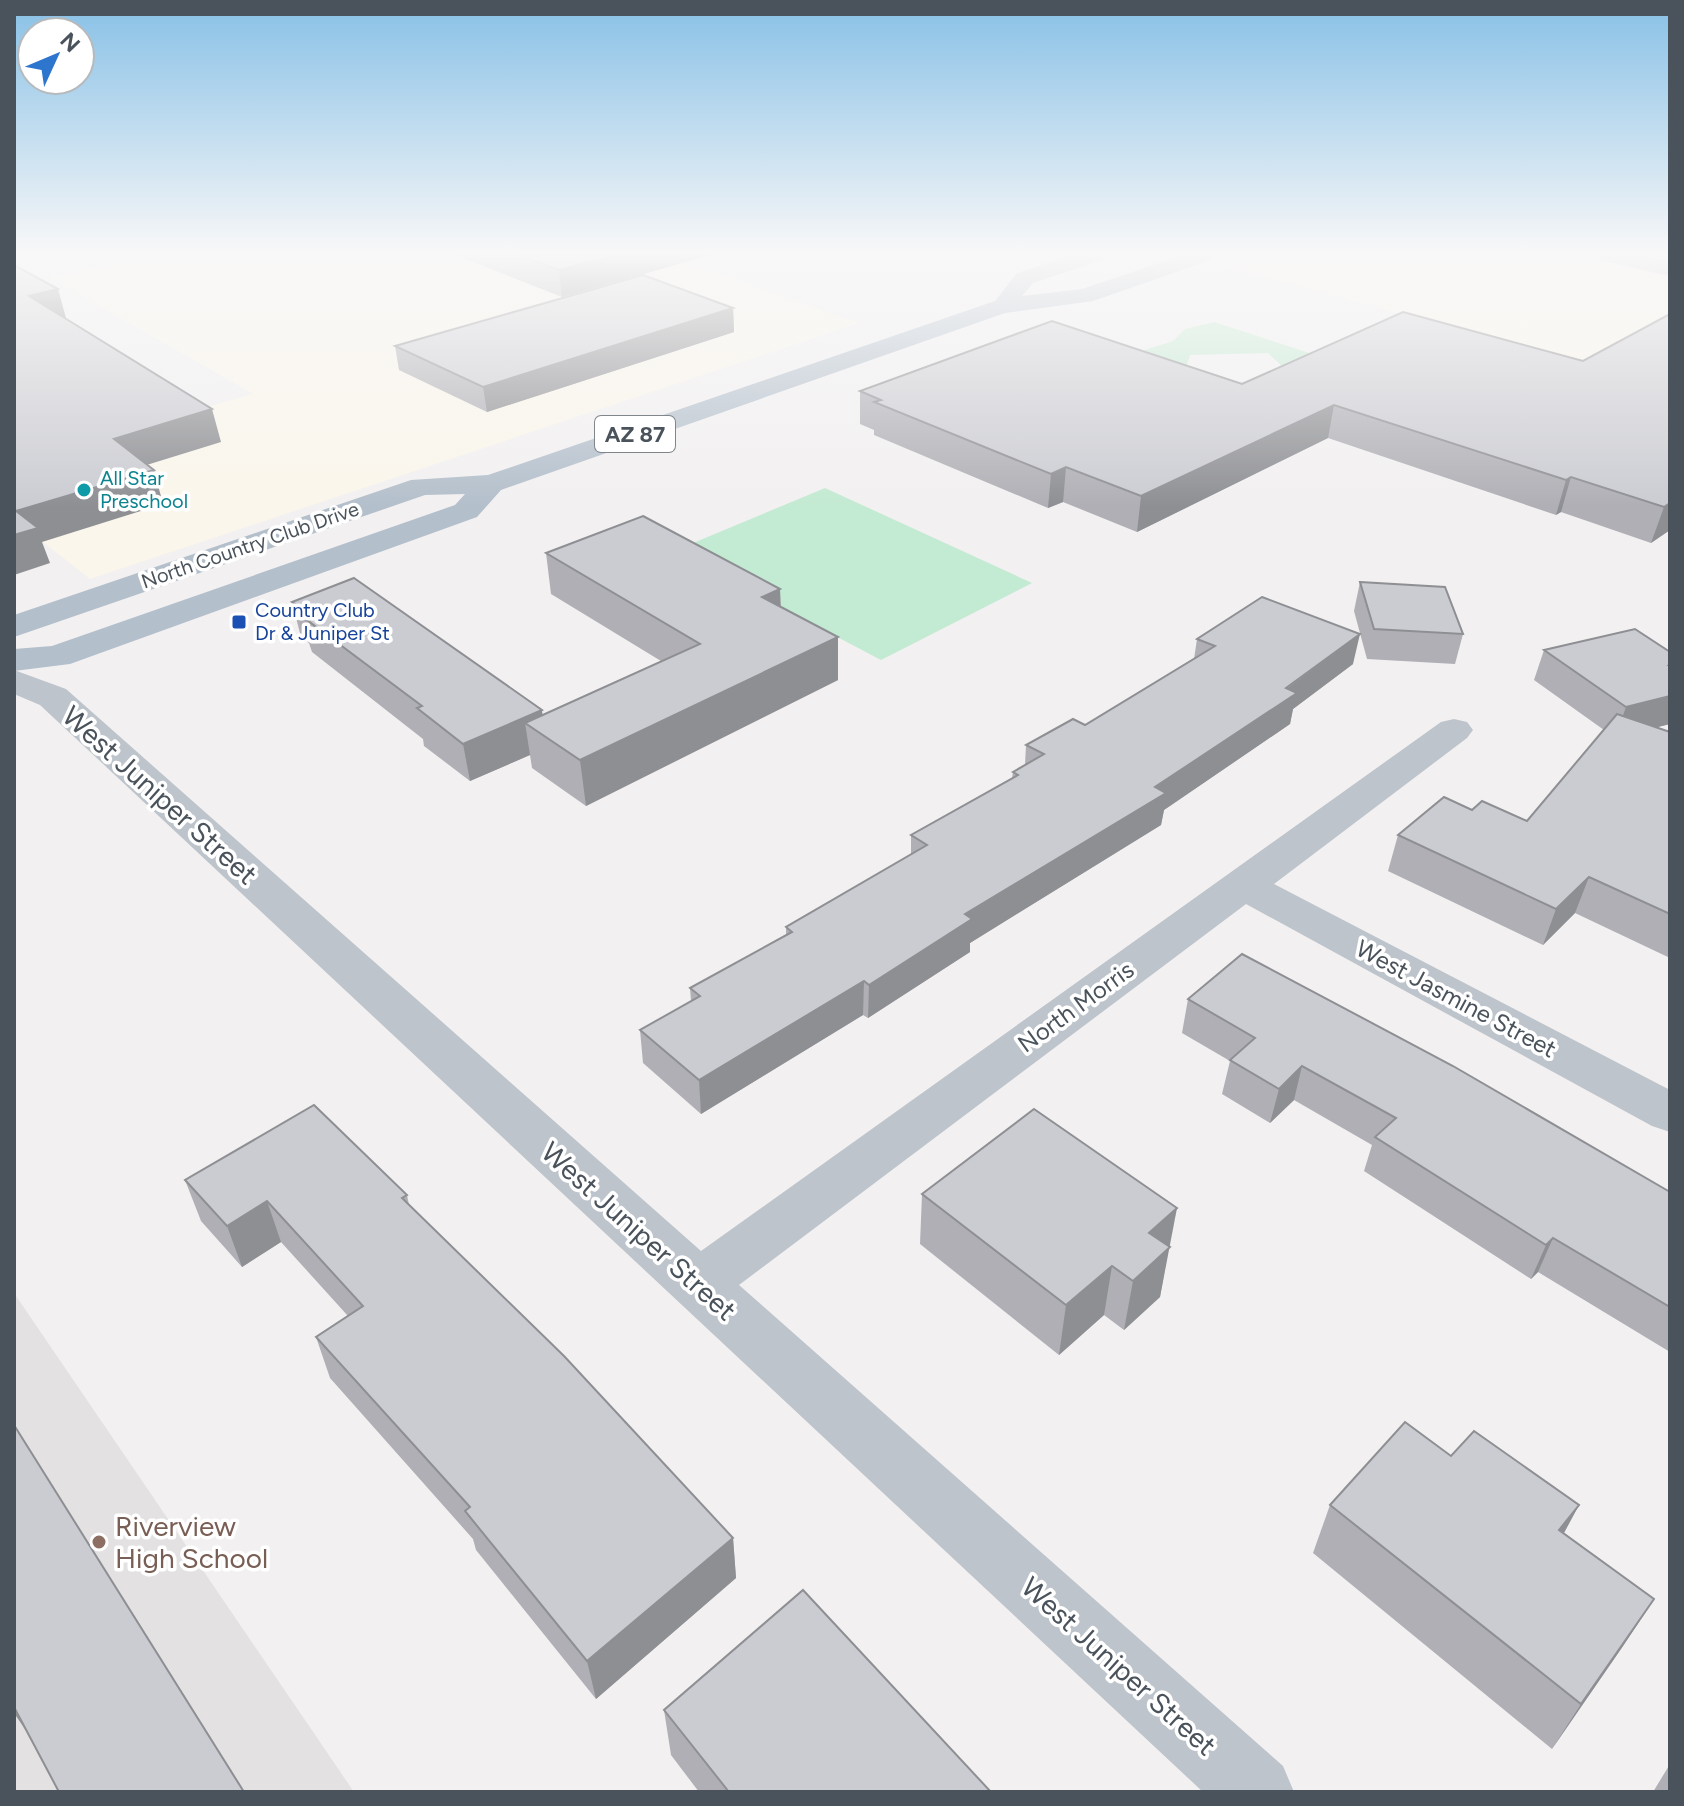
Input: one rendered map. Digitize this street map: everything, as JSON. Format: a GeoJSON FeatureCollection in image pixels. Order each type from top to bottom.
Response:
{"type":"FeatureCollection","features":[{"type":"Feature","properties":{"kind":"main road","name":"North Country Club Drive"},"geometry":{"type":"LineString","coordinates":[[14,627],[422,486],[491,484],[906,339]]}},
{"type":"Feature","properties":{"kind":"main road","name":"North Country Club Drive"},"geometry":{"type":"LineString","coordinates":[[14,660],[57,656],[452,517],[466,511],[491,484]]}},
{"type":"Feature","properties":{"kind":"street","name":"West Juniper Street"},"geometry":{"type":"LineString","coordinates":[[14,681],[53,697],[1257,1792]]}},
{"type":"Feature","properties":{"kind":"street","name":"North Morris"},"geometry":{"type":"LineString","coordinates":[[698,1284],[1454,730]]}},
{"type":"Feature","properties":{"kind":"street","name":"West Jasmine Street"},"geometry":{"type":"LineString","coordinates":[[1243,885],[1670,1113]]}},
{"type":"Feature","properties":{"kind":"shaded area"},"geometry":{"type":"Polygon","coordinates":[[[158,339],[810,339],[90,579],[14,519],[14,461],[253,394],[158,339]]]}},
{"type":"Feature","properties":{"kind":"shaded area"},"geometry":{"type":"Polygon","coordinates":[[[1493,339],[1670,339],[1670,388],[1493,339]]]}},
{"type":"Feature","properties":{"kind":"shaded area","name":"Riverview High School"},"geometry":{"type":"Polygon","coordinates":[[[14,1293],[354,1792],[14,1792],[14,1293]]]}},
{"type":"Feature","properties":{"kind":"green space"},"geometry":{"type":"Polygon","coordinates":[[[1267,339],[1334,361],[1284,368],[1268,353],[1190,355],[1186,368],[1116,359],[1173,341],[1267,339]]]}},
{"type":"Feature","properties":{"kind":"green space"},"geometry":{"type":"Polygon","coordinates":[[[825,488],[1032,583],[881,660],[674,551],[825,488]]]}},
{"type":"Feature","properties":{"kind":"building"},"geometry":{"type":"Polygon","coordinates":[[[14,339],[99,339],[212,409],[114,439],[154,470],[16,511],[38,528],[14,535],[14,339]]]}},
{"type":"Feature","properties":{"kind":"building"},"geometry":{"type":"Polygon","coordinates":[[[418,339],[634,339],[483,387],[395,346],[418,339]]]}},
{"type":"Feature","properties":{"kind":"building"},"geometry":{"type":"Polygon","coordinates":[[[1002,339],[1107,339],[1242,384],[1342,339],[1503,339],[1583,361],[1623,339],[1670,339],[1670,503],[1664,507],[1571,477],[1566,480],[1334,405],[1141,496],[1066,467],[1051,474],[874,402],[881,400],[860,391],[1002,339]]]}},
{"type":"Feature","properties":{"kind":"building"},"geometry":{"type":"Polygon","coordinates":[[[643,516],[780,589],[762,597],[838,637],[580,760],[525,723],[700,644],[546,553],[643,516]]]}},
{"type":"Feature","properties":{"kind":"building"},"geometry":{"type":"Polygon","coordinates":[[[354,578],[542,710],[463,744],[417,708],[422,706],[303,617],[311,614],[292,602],[354,578]]]}},
{"type":"Feature","properties":{"kind":"building"},"geometry":{"type":"Polygon","coordinates":[[[1360,582],[1445,587],[1463,634],[1374,629],[1360,582]]]}},
{"type":"Feature","properties":{"kind":"building"},"geometry":{"type":"Polygon","coordinates":[[[1262,597],[1360,634],[1286,688],[1297,693],[1155,787],[1166,793],[965,914],[972,919],[869,985],[864,981],[699,1080],[640,1030],[700,996],[690,988],[792,932],[786,927],[927,845],[911,835],[1018,775],[1013,772],[1044,754],[1026,745],[1073,719],[1085,725],[1215,646],[1197,639],[1262,597]]]}},
{"type":"Feature","properties":{"kind":"building"},"geometry":{"type":"Polygon","coordinates":[[[1635,629],[1670,652],[1670,696],[1626,707],[1544,650],[1635,629]]]}},
{"type":"Feature","properties":{"kind":"building"},"geometry":{"type":"Polygon","coordinates":[[[1617,714],[1670,732],[1670,914],[1589,877],[1556,909],[1398,835],[1444,797],[1472,810],[1482,801],[1527,821],[1617,714]]]}},
{"type":"Feature","properties":{"kind":"building"},"geometry":{"type":"Polygon","coordinates":[[[1242,954],[1453,1066],[1670,1192],[1670,1307],[1553,1238],[1546,1245],[1375,1137],[1396,1118],[1302,1066],[1279,1089],[1230,1060],[1255,1038],[1188,999],[1242,954]]]}},
{"type":"Feature","properties":{"kind":"building"},"geometry":{"type":"Polygon","coordinates":[[[314,1105],[407,1195],[402,1198],[564,1356],[733,1538],[587,1661],[465,1511],[470,1507],[316,1337],[363,1306],[267,1201],[227,1226],[185,1180],[314,1105]]]}},
{"type":"Feature","properties":{"kind":"building"},"geometry":{"type":"Polygon","coordinates":[[[1034,1109],[1177,1208],[1149,1233],[1170,1247],[1133,1281],[1112,1266],[1066,1305],[922,1194],[1034,1109]]]}},
{"type":"Feature","properties":{"kind":"building"},"geometry":{"type":"Polygon","coordinates":[[[1405,1422],[1451,1456],[1474,1431],[1579,1505],[1559,1530],[1654,1599],[1581,1704],[1330,1505],[1405,1422]]]}},
{"type":"Feature","properties":{"kind":"building"},"geometry":{"type":"Polygon","coordinates":[[[14,1425],[244,1792],[59,1792],[14,1707],[14,1425]]]}},
{"type":"Feature","properties":{"kind":"building"},"geometry":{"type":"Polygon","coordinates":[[[803,1590],[991,1792],[729,1792],[664,1710],[803,1590]]]}},
{"type":"Feature","properties":{"kind":"place","name":"All Star Preschool"},"geometry":{"type":"Point","coordinates":[84,490]}},
{"type":"Feature","properties":{"kind":"place","name":"Country Club Dr & Juniper St"},"geometry":{"type":"Point","coordinates":[239,622]}},
{"type":"Feature","properties":{"kind":"place","name":"Riverview High School"},"geometry":{"type":"Point","coordinates":[99,1542]}}]}
